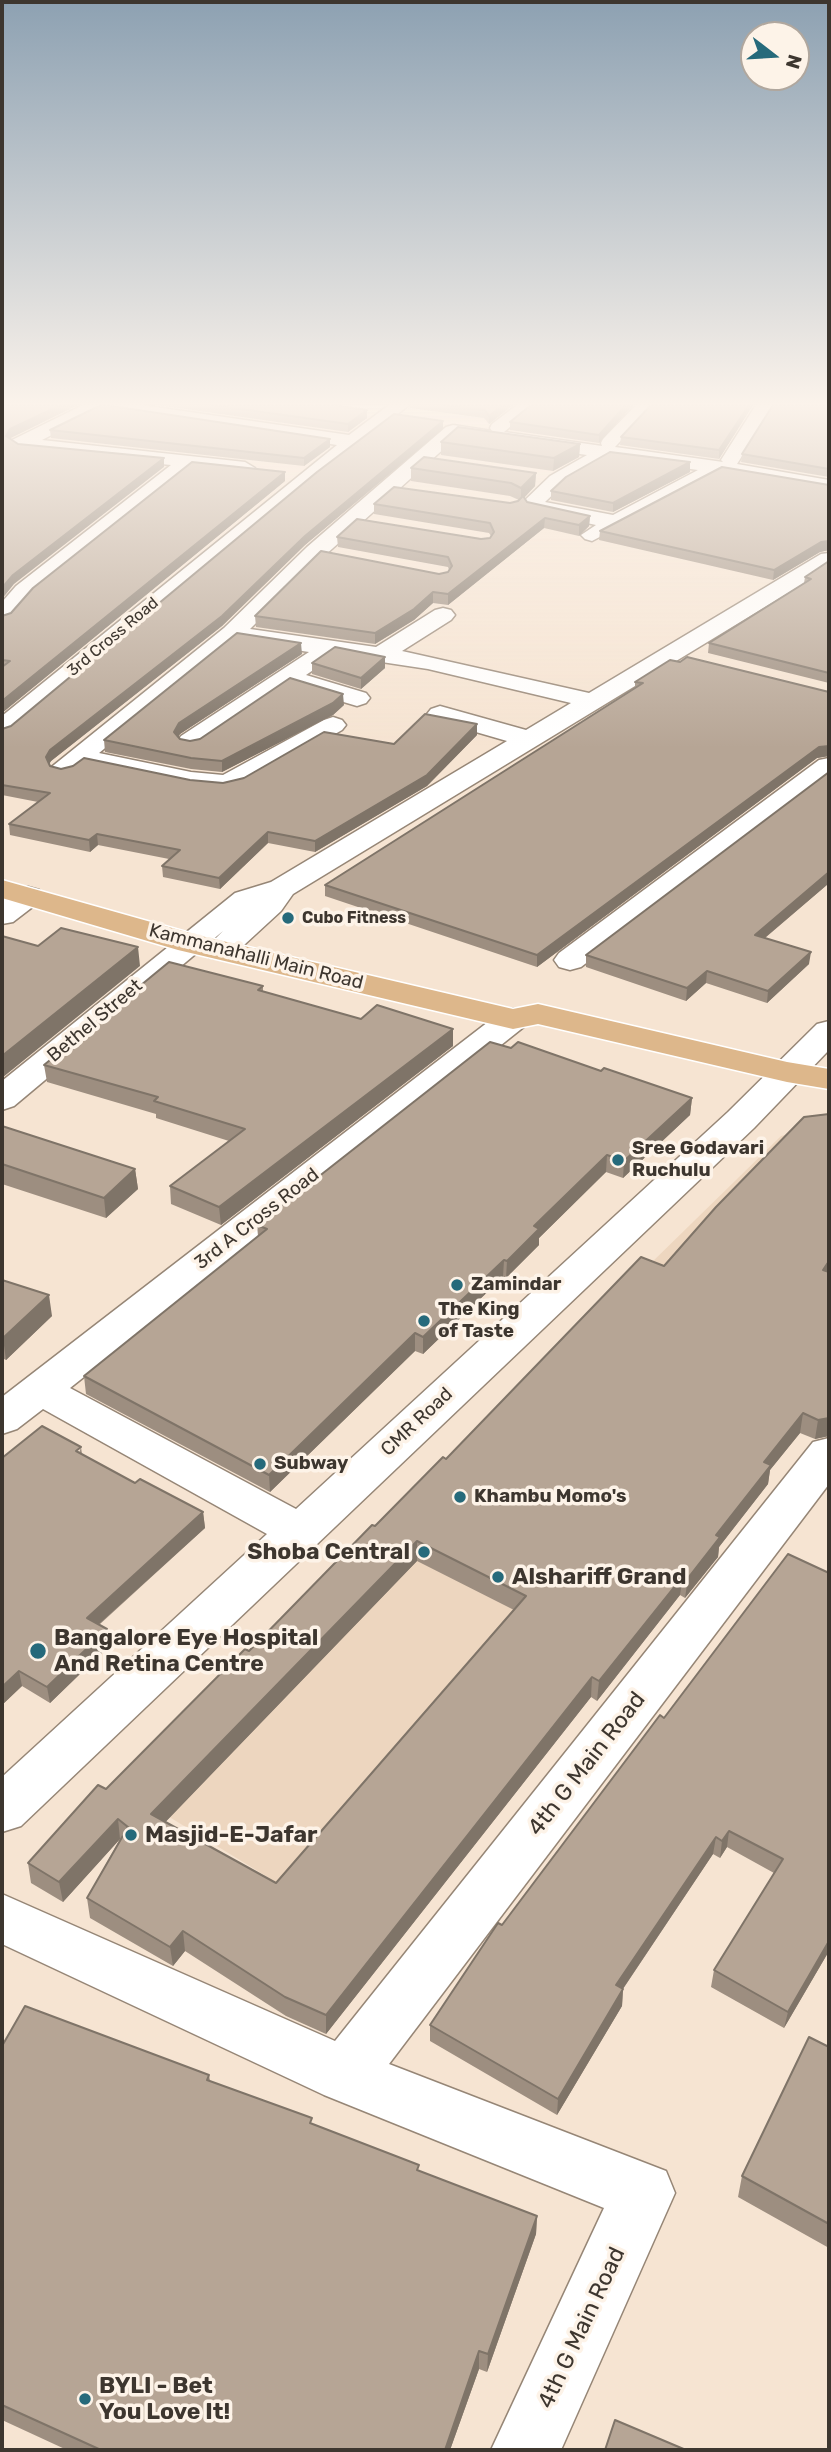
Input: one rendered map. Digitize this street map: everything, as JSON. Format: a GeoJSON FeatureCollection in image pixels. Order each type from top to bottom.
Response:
{"type":"FeatureCollection","features":[{"type":"Feature","properties":{"kind":"main road","name":"Kammanahalli Main Road"},"geometry":{"type":"LineString","coordinates":[[15,893],[188,943],[513,1019],[520,1032],[776,1083]]}},
{"type":"Feature","properties":{"kind":"main road"},"geometry":{"type":"LineString","coordinates":[[776,1083],[829,1079]]}},
{"type":"Feature","properties":{"kind":"main road"},"geometry":{"type":"LineString","coordinates":[[776,1083],[829,1102]]}},
{"type":"Feature","properties":{"kind":"street"},"geometry":{"type":"LineString","coordinates":[[2,616],[24,591],[114,519]]}},
{"type":"Feature","properties":{"kind":"street","name":"3rd Cross Road"},"geometry":{"type":"LineString","coordinates":[[2,729],[255,519]]}},
{"type":"Feature","properties":{"kind":"street"},"geometry":{"type":"LineString","coordinates":[[601,519],[614,522]]}},
{"type":"Feature","properties":{"kind":"street"},"geometry":{"type":"LineString","coordinates":[[590,536],[619,519]]}},
{"type":"Feature","properties":{"kind":"street"},"geometry":{"type":"LineString","coordinates":[[332,726],[233,781],[223,783],[72,763],[232,633],[352,520],[377,524]]}},
{"type":"Feature","properties":{"kind":"street"},"geometry":{"type":"LineString","coordinates":[[316,552],[343,557]]}},
{"type":"Feature","properties":{"kind":"street"},"geometry":{"type":"LineString","coordinates":[[220,950],[270,905],[282,888],[829,559]]}},
{"type":"Feature","properties":{"kind":"street"},"geometry":{"type":"LineString","coordinates":[[795,579],[829,587]]}},
{"type":"Feature","properties":{"kind":"street"},"geometry":{"type":"LineString","coordinates":[[381,654],[443,615]]}},
{"type":"Feature","properties":{"kind":"street"},"geometry":{"type":"LineString","coordinates":[[232,633],[429,662],[592,701]]}},
{"type":"Feature","properties":{"kind":"street"},"geometry":{"type":"LineString","coordinates":[[190,742],[332,647]]}},
{"type":"Feature","properties":{"kind":"street"},"geometry":{"type":"LineString","coordinates":[[671,654],[697,660]]}},
{"type":"Feature","properties":{"kind":"street"},"geometry":{"type":"LineString","coordinates":[[286,677],[356,698]]}},
{"type":"Feature","properties":{"kind":"street"},"geometry":{"type":"LineString","coordinates":[[440,714],[528,739]]}},
{"type":"Feature","properties":{"kind":"street"},"geometry":{"type":"LineString","coordinates":[[570,960],[829,766]]}},
{"type":"Feature","properties":{"kind":"street","name":"Bethel Street"},"geometry":{"type":"LineString","coordinates":[[2,1099],[188,943],[246,899],[282,888]]}},
{"type":"Feature","properties":{"kind":"street"},"geometry":{"type":"LineString","coordinates":[[2,915],[15,893]]}},
{"type":"Feature","properties":{"kind":"street","name":"3rd A Cross Road"},"geometry":{"type":"LineString","coordinates":[[2,1419],[513,1019]]}},
{"type":"Feature","properties":{"kind":"street","name":"CMR Road"},"geometry":{"type":"LineString","coordinates":[[2,1810],[741,1120],[829,1031]]}},
{"type":"Feature","properties":{"kind":"street"},"geometry":{"type":"LineString","coordinates":[[39,1389],[301,1532]]}},
{"type":"Feature","properties":{"kind":"street","name":"4th G Main Road"},"geometry":{"type":"LineString","coordinates":[[345,2075],[829,1453]]}},
{"type":"Feature","properties":{"kind":"street","name":"4th G Main Road"},"geometry":{"type":"LineString","coordinates":[[2,1918],[345,2075],[644,2193],[526,2450]]}},
{"type":"Feature","properties":{"kind":"shaded area"},"geometry":{"type":"Polygon","coordinates":[[[829,1123],[829,1281],[279,1884],[117,1785],[781,1136],[829,1123]]]}},
{"type":"Feature","properties":{"kind":"building"},"geometry":{"type":"Polygon","coordinates":[[[2,519],[85,519],[13,575],[2,588],[2,519]]]}},
{"type":"Feature","properties":{"kind":"building"},"geometry":{"type":"Polygon","coordinates":[[[120,519],[226,519],[2,701],[2,667],[10,661],[2,660],[2,616],[11,613],[33,588],[120,519]]]}},
{"type":"Feature","properties":{"kind":"building"},"geometry":{"type":"Polygon","coordinates":[[[260,519],[325,519],[222,616],[50,750],[46,757],[50,766],[61,769],[73,766],[84,758],[190,780],[223,783],[244,778],[324,732],[394,744],[425,714],[477,724],[427,775],[315,841],[268,832],[219,878],[162,866],[180,850],[97,834],[89,840],[9,824],[50,793],[2,785],[2,729],[11,726],[260,519]]]}},
{"type":"Feature","properties":{"kind":"building"},"geometry":{"type":"Polygon","coordinates":[[[357,519],[481,539],[490,538],[494,532],[490,523],[468,519],[543,519],[448,594],[433,592],[414,609],[375,633],[255,616],[321,551],[439,574],[448,572],[452,566],[448,557],[337,537],[357,519]]]}},
{"type":"Feature","properties":{"kind":"building"},"geometry":{"type":"Polygon","coordinates":[[[552,519],[586,519],[579,525],[552,519]]]}},
{"type":"Feature","properties":{"kind":"building"},"geometry":{"type":"Polygon","coordinates":[[[622,519],[829,519],[829,541],[821,542],[774,570],[600,531],[622,519]]]}},
{"type":"Feature","properties":{"kind":"building"},"geometry":{"type":"Polygon","coordinates":[[[829,561],[829,673],[709,643],[811,579],[805,577],[829,561]]]}},
{"type":"Feature","properties":{"kind":"building"},"geometry":{"type":"Polygon","coordinates":[[[237,633],[301,643],[179,723],[174,732],[180,739],[200,739],[290,678],[343,694],[333,703],[222,761],[191,758],[104,740],[237,633]]]}},
{"type":"Feature","properties":{"kind":"building"},"geometry":{"type":"Polygon","coordinates":[[[335,647],[385,657],[361,678],[312,663],[335,647]]]}},
{"type":"Feature","properties":{"kind":"building"},"geometry":{"type":"Polygon","coordinates":[[[687,657],[829,692],[829,746],[819,747],[537,955],[325,885],[643,683],[635,682],[670,660],[680,662],[687,657]]]}},
{"type":"Feature","properties":{"kind":"building"},"geometry":{"type":"Polygon","coordinates":[[[829,772],[829,872],[755,935],[811,952],[768,991],[707,971],[687,988],[586,955],[829,772]]]}},
{"type":"Feature","properties":{"kind":"building"},"geometry":{"type":"Polygon","coordinates":[[[61,928],[138,947],[2,1056],[2,936],[38,946],[61,928]]]}},
{"type":"Feature","properties":{"kind":"building"},"geometry":{"type":"Polygon","coordinates":[[[169,962],[263,986],[258,990],[361,1019],[377,1005],[453,1029],[219,1207],[170,1186],[245,1129],[154,1101],[158,1097],[44,1065],[169,962]]]}},
{"type":"Feature","properties":{"kind":"building"},"geometry":{"type":"Polygon","coordinates":[[[490,1042],[511,1048],[518,1042],[601,1071],[604,1068],[692,1098],[624,1161],[607,1155],[534,1226],[539,1229],[507,1261],[504,1260],[423,1337],[415,1333],[269,1475],[84,1376],[267,1229],[257,1225],[490,1042]]]}},
{"type":"Feature","properties":{"kind":"building"},"geometry":{"type":"Polygon","coordinates":[[[829,1114],[829,1261],[823,1270],[829,1272],[829,1418],[818,1420],[803,1413],[764,1462],[771,1465],[716,1535],[720,1537],[688,1578],[683,1576],[599,1681],[592,1677],[326,2015],[285,1997],[183,1931],[170,1947],[87,1898],[128,1827],[118,1819],[59,1882],[28,1863],[98,1785],[106,1789],[245,1649],[249,1651],[372,1525],[375,1526],[443,1457],[446,1459],[641,1257],[664,1266],[716,1207],[804,1117],[829,1114]],[[417,1541],[151,1814],[276,1883],[526,1596],[417,1541]]]}},
{"type":"Feature","properties":{"kind":"building"},"geometry":{"type":"Polygon","coordinates":[[[2,1126],[135,1169],[104,1198],[2,1164],[2,1126]]]}},
{"type":"Feature","properties":{"kind":"building"},"geometry":{"type":"Polygon","coordinates":[[[2,1280],[49,1295],[3,1338],[2,1338],[2,1280]]]}},
{"type":"Feature","properties":{"kind":"building"},"geometry":{"type":"Polygon","coordinates":[[[42,1426],[81,1447],[76,1451],[135,1483],[140,1479],[203,1512],[87,1618],[107,1629],[47,1687],[19,1671],[2,1687],[2,1458],[42,1426]]]}},
{"type":"Feature","properties":{"kind":"building"},"geometry":{"type":"Polygon","coordinates":[[[788,1554],[829,1573],[829,1941],[788,2012],[714,1970],[783,1859],[729,1831],[722,1841],[716,1837],[616,1985],[623,1989],[558,2099],[430,2025],[498,1923],[502,1925],[660,1715],[664,1718],[788,1554]]]}},
{"type":"Feature","properties":{"kind":"building"},"geometry":{"type":"Polygon","coordinates":[[[25,2006],[209,2075],[207,2080],[312,2118],[310,2123],[419,2165],[417,2170],[537,2216],[488,2354],[479,2351],[445,2450],[101,2450],[2,2405],[2,2046],[25,2006]]]}},
{"type":"Feature","properties":{"kind":"building"},"geometry":{"type":"Polygon","coordinates":[[[809,2037],[829,2047],[829,2224],[742,2176],[809,2037]]]}},
{"type":"Feature","properties":{"kind":"building"},"geometry":{"type":"Polygon","coordinates":[[[615,2420],[686,2450],[605,2450],[615,2420]]]}},
{"type":"Feature","properties":{"kind":"place","name":"Cubo Fitness"},"geometry":{"type":"Point","coordinates":[288,918]}},
{"type":"Feature","properties":{"kind":"place","name":"Sree Godavari Ruchulu"},"geometry":{"type":"Point","coordinates":[618,1160]}},
{"type":"Feature","properties":{"kind":"place","name":"Zamindar"},"geometry":{"type":"Point","coordinates":[457,1285]}},
{"type":"Feature","properties":{"kind":"place","name":"The King of Taste"},"geometry":{"type":"Point","coordinates":[424,1321]}},
{"type":"Feature","properties":{"kind":"place","name":"Subway"},"geometry":{"type":"Point","coordinates":[260,1464]}},
{"type":"Feature","properties":{"kind":"place","name":"Khambu Momo's"},"geometry":{"type":"Point","coordinates":[460,1497]}},
{"type":"Feature","properties":{"kind":"place","name":"Shoba Central"},"geometry":{"type":"Point","coordinates":[424,1552]}},
{"type":"Feature","properties":{"kind":"place","name":"Alshariff Grand"},"geometry":{"type":"Point","coordinates":[498,1577]}},
{"type":"Feature","properties":{"kind":"place","name":"Bangalore Eye Hospital And Retina Centre"},"geometry":{"type":"Point","coordinates":[38,1651]}},
{"type":"Feature","properties":{"kind":"place","name":"Masjid-E-Jafar"},"geometry":{"type":"Point","coordinates":[131,1835]}},
{"type":"Feature","properties":{"kind":"place","name":"BYLI - Bet You Love It!"},"geometry":{"type":"Point","coordinates":[85,2399]}}]}
